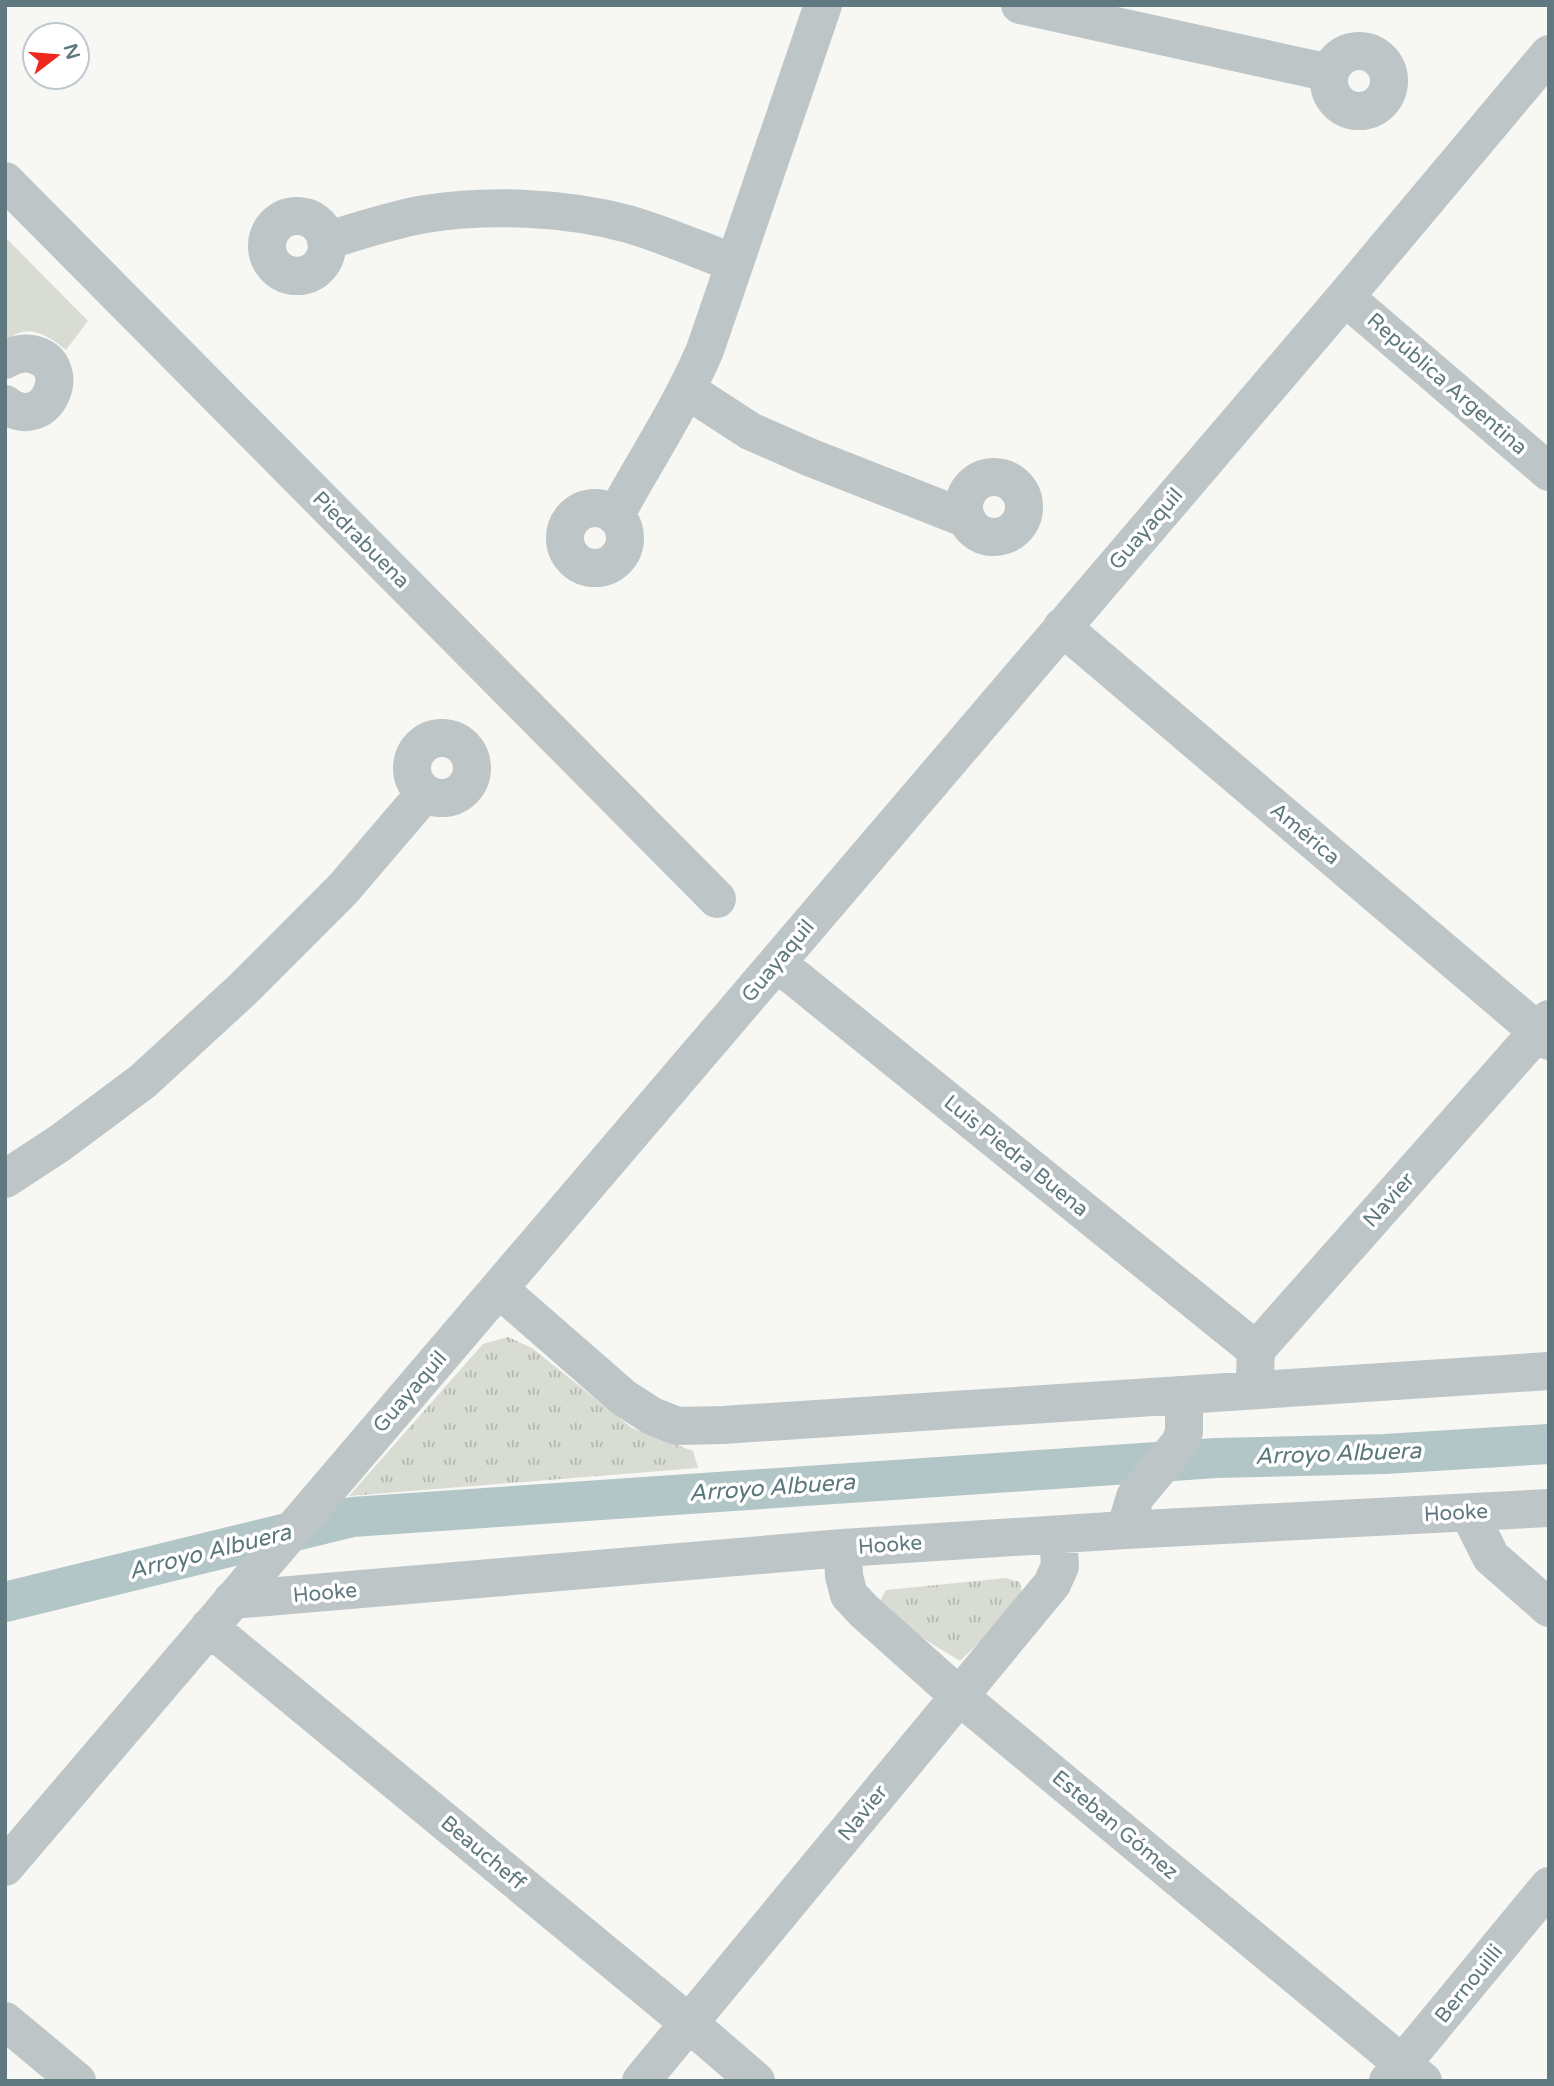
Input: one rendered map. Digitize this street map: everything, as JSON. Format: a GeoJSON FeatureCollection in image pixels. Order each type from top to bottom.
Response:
{"type":"FeatureCollection","features":[{"type":"Feature","properties":{"kind":"street"},"geometry":{"type":"LineString","coordinates":[[615,516],[687,390],[705,350],[823,5]]}},
{"type":"Feature","properties":{"kind":"street"},"geometry":{"type":"LineString","coordinates":[[1020,5],[1330,73]]}},
{"type":"Feature","properties":{"kind":"street","name":"Guayaquil"},"geometry":{"type":"LineString","coordinates":[[5,1867],[1345,297],[1549,54]]}},
{"type":"Feature","properties":{"kind":"street","name":"Piedrabuena"},"geometry":{"type":"LineString","coordinates":[[5,181],[717,900]]}},
{"type":"Feature","properties":{"kind":"street"},"geometry":{"type":"LineString","coordinates":[[326,241],[383,223],[426,214],[495,208],[550,211],[578,213],[629,224],[734,264]]}},
{"type":"Feature","properties":{"kind":"street","name":"República Argentina"},"geometry":{"type":"LineString","coordinates":[[1345,297],[1549,471]]}},
{"type":"Feature","properties":{"kind":"street"},"geometry":{"type":"LineString","coordinates":[[5,360],[16,354],[26,353],[44,359],[54,376],[55,385],[47,403],[39,409],[10,414]]}},
{"type":"Feature","properties":{"kind":"street"},"geometry":{"type":"LineString","coordinates":[[687,390],[750,431],[967,519]]}},
{"type":"Feature","properties":{"kind":"street","name":"América"},"geometry":{"type":"LineString","coordinates":[[1062,626],[1545,1031]]}},
{"type":"Feature","properties":{"kind":"street"},"geometry":{"type":"LineString","coordinates":[[5,1179],[60,1143],[143,1081],[242,990],[342,889],[425,793]]}},
{"type":"Feature","properties":{"kind":"street","name":"Luis Piedra Buena"},"geometry":{"type":"LineString","coordinates":[[776,963],[1256,1350]]}},
{"type":"Feature","properties":{"kind":"street","name":"Navier"},"geometry":{"type":"LineString","coordinates":[[1256,1350],[1545,1031]]}},
{"type":"Feature","properties":{"kind":"street"},"geometry":{"type":"LineString","coordinates":[[499,1289],[624,1398],[652,1416],[677,1426],[1549,1371]]}},
{"type":"Feature","properties":{"kind":"street"},"geometry":{"type":"LineString","coordinates":[[1255,1390],[1256,1350]]}},
{"type":"Feature","properties":{"kind":"street"},"geometry":{"type":"LineString","coordinates":[[1130,1514],[1180,1443],[1184,1432],[1184,1395]]}},
{"type":"Feature","properties":{"kind":"street","name":"Hooke"},"geometry":{"type":"LineString","coordinates":[[221,1614],[843,1548],[1058,1535],[1130,1514],[1469,1513],[1549,1508]]}},
{"type":"Feature","properties":{"kind":"street"},"geometry":{"type":"LineString","coordinates":[[1469,1513],[1491,1557],[1549,1608]]}},
{"type":"Feature","properties":{"kind":"street","name":"Navier"},"geometry":{"type":"LineString","coordinates":[[641,2081],[1052,1584],[1060,1566],[1058,1535]]}},
{"type":"Feature","properties":{"kind":"street","name":"Esteban Gómez"},"geometry":{"type":"LineString","coordinates":[[843,1548],[844,1576],[849,1595],[864,1611],[959,1696],[1404,2075]]}},
{"type":"Feature","properties":{"kind":"street","name":"Beaucheff"},"geometry":{"type":"LineString","coordinates":[[221,1614],[756,2081]]}},
{"type":"Feature","properties":{"kind":"street","name":"Bernouilli"},"geometry":{"type":"LineString","coordinates":[[1404,2075],[1549,1886]]}},
{"type":"Feature","properties":{"kind":"street"},"geometry":{"type":"LineString","coordinates":[[5,2021],[77,2081]]}},
{"type":"Feature","properties":{"kind":"green space"},"geometry":{"type":"Polygon","coordinates":[[[5,237],[88,321],[66,350],[51,339],[28,331],[5,341],[5,237]]]}},
{"type":"Feature","properties":{"kind":"green space"},"geometry":{"type":"Polygon","coordinates":[[[508,1337],[532,1348],[632,1428],[693,1451],[698,1468],[349,1496],[483,1344],[508,1337]]]}},
{"type":"Feature","properties":{"kind":"green space"},"geometry":{"type":"Polygon","coordinates":[[[1006,1578],[1020,1582],[1023,1599],[960,1661],[882,1613],[880,1601],[886,1590],[1006,1578]]]}},
{"type":"Feature","properties":{"kind":"waterway","name":"Arroyo Albuera"},"geometry":{"type":"LineString","coordinates":[[5,1602],[352,1517],[1216,1458],[1385,1454],[1549,1444]]}}]}
